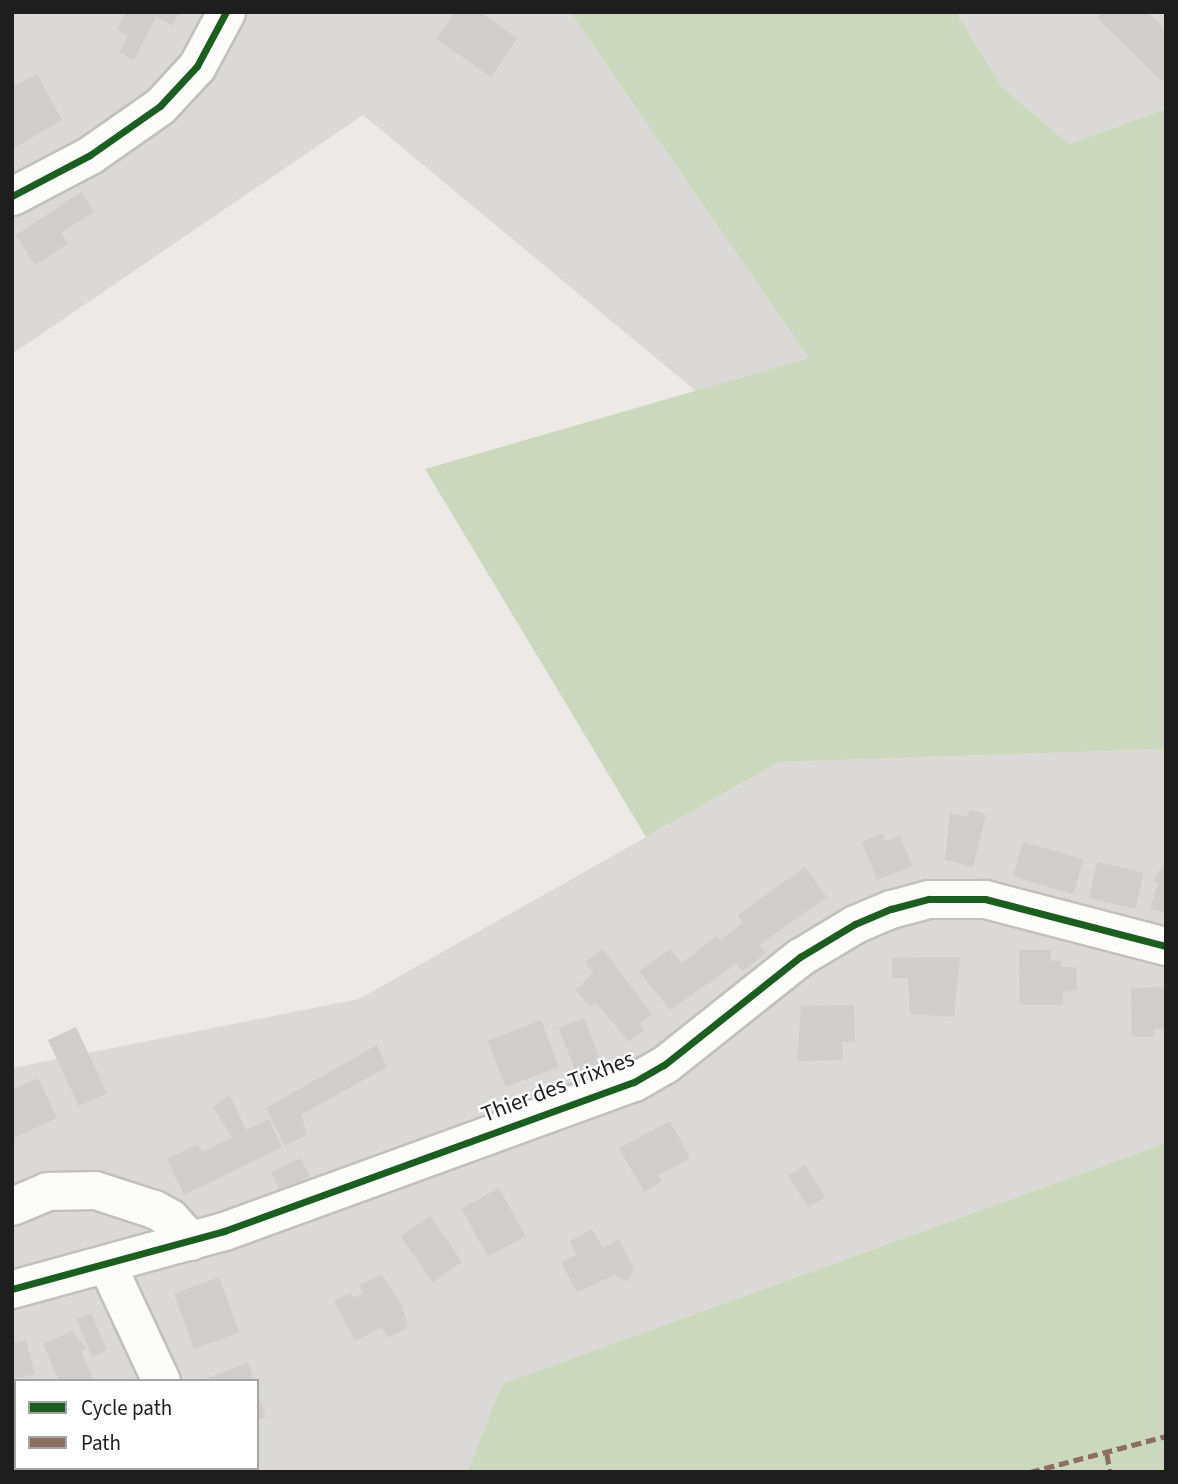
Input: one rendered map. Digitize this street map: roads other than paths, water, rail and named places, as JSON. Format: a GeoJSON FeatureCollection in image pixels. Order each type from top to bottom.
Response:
{"type":"FeatureCollection","features":[{"type":"Feature","properties":{"kind":"street"},"geometry":{"type":"LineString","coordinates":[[12,196],[90,155],[160,106],[197,66],[226,12]]}},
{"type":"Feature","properties":{"kind":"street","name":"Thier des Trixhes"},"geometry":{"type":"LineString","coordinates":[[12,1289],[191,1241],[634,1082],[664,1065],[800,957],[855,924],[891,909],[929,899],[985,899],[1166,946]]}},
{"type":"Feature","properties":{"kind":"street"},"geometry":{"type":"LineString","coordinates":[[12,1206],[47,1191],[95,1190],[154,1209],[170,1218],[191,1241]]}},
{"type":"Feature","properties":{"kind":"street"},"geometry":{"type":"LineString","coordinates":[[107,1265],[160,1379]]}}]}
